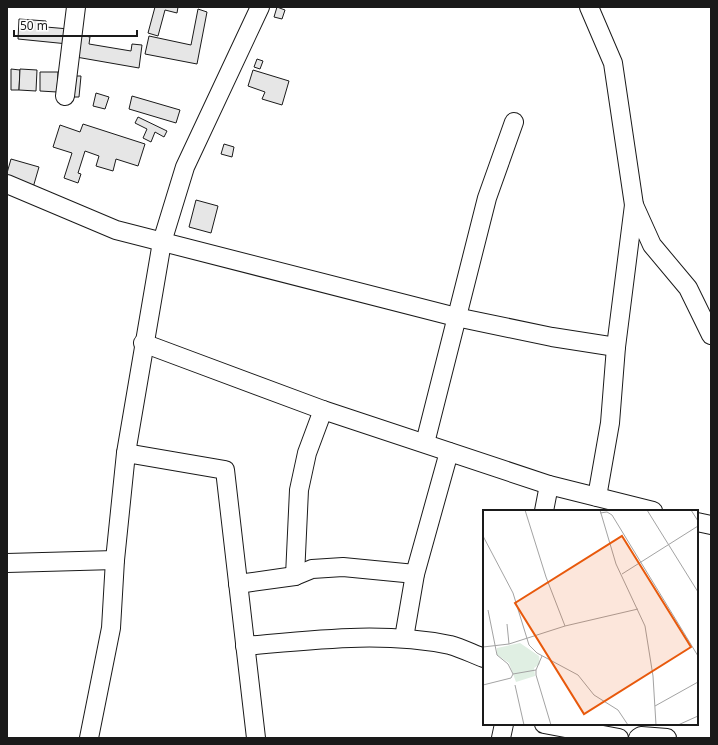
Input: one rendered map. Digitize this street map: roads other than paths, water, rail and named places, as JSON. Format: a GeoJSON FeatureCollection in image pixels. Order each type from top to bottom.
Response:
{"type":"FeatureCollection","features":[{"type":"Feature","properties":{"kind":"street"},"geometry":{"type":"LineString","coordinates":[[65,96],[76,7]]}},
{"type":"Feature","properties":{"kind":"street"},"geometry":{"type":"LineString","coordinates":[[89,738],[111,628],[114,560],[126,453],[143,343],[162,242],[185,167],[260,7]]}},
{"type":"Feature","properties":{"kind":"street"},"geometry":{"type":"LineString","coordinates":[[589,7],[613,63],[634,205],[616,347],[610,423],[598,497]]}},
{"type":"Feature","properties":{"kind":"street"},"geometry":{"type":"LineString","coordinates":[[425,443],[487,198],[514,122]]}},
{"type":"Feature","properties":{"kind":"street"},"geometry":{"type":"LineString","coordinates":[[7,184],[116,230],[456,317],[552,337],[616,347]]}},
{"type":"Feature","properties":{"kind":"street"},"geometry":{"type":"LineString","coordinates":[[634,205],[652,245],[688,288],[711,335]]}},
{"type":"Feature","properties":{"kind":"street"},"geometry":{"type":"LineString","coordinates":[[143,343],[323,410],[449,452],[549,485],[648,510]]}},
{"type":"Feature","properties":{"kind":"street"},"geometry":{"type":"LineString","coordinates":[[295,576],[298,490],[307,453],[323,410]]}},
{"type":"Feature","properties":{"kind":"street"},"geometry":{"type":"LineString","coordinates":[[404,638],[415,574],[449,452]]}},
{"type":"Feature","properties":{"kind":"street"},"geometry":{"type":"LineString","coordinates":[[126,453],[225,470],[256,738]]}},
{"type":"Feature","properties":{"kind":"street"},"geometry":{"type":"LineString","coordinates":[[544,510],[549,485]]}},
{"type":"Feature","properties":{"kind":"street"},"geometry":{"type":"LineString","coordinates":[[698,522],[711,526]]}},
{"type":"Feature","properties":{"kind":"street"},"geometry":{"type":"LineString","coordinates":[[7,563],[114,560]]}},
{"type":"Feature","properties":{"kind":"street"},"geometry":{"type":"LineString","coordinates":[[238,584],[295,576],[312,569],[343,567],[415,574]]}},
{"type":"Feature","properties":{"kind":"street"},"geometry":{"type":"LineString","coordinates":[[245,646],[339,638],[404,638],[451,646],[483,658]]}},
{"type":"Feature","properties":{"kind":"street"},"geometry":{"type":"LineString","coordinates":[[501,738],[504,725]]}},
{"type":"Feature","properties":{"kind":"street"},"geometry":{"type":"LineString","coordinates":[[549,725],[619,738]]}},
{"type":"Feature","properties":{"kind":"street"},"geometry":{"type":"LineString","coordinates":[[638,738],[641,736],[667,738]]}}]}
